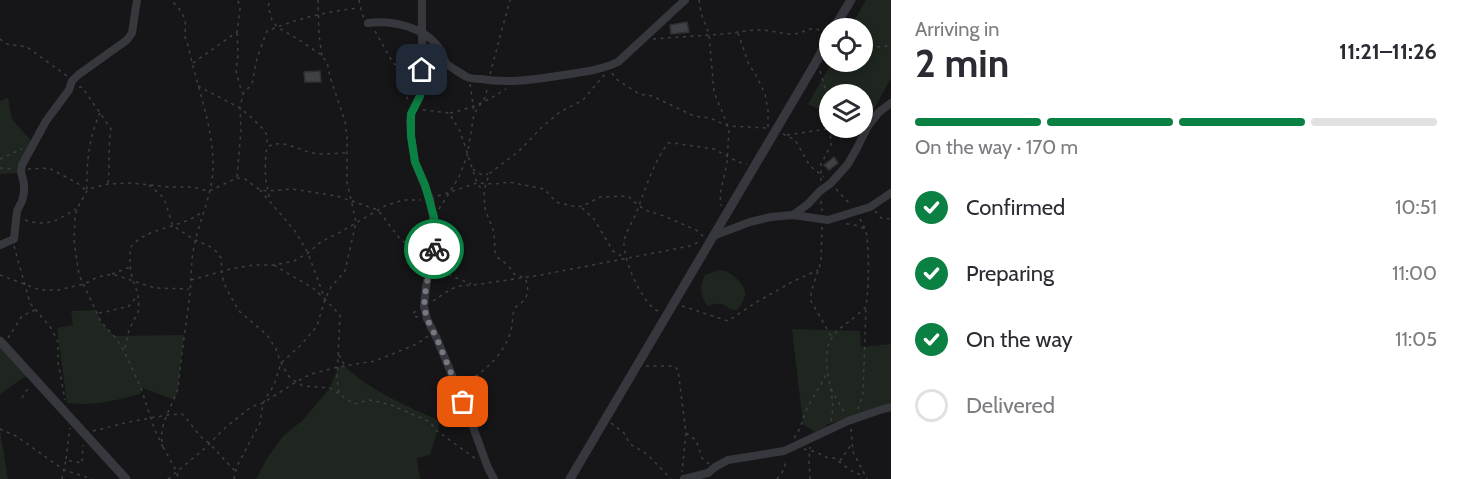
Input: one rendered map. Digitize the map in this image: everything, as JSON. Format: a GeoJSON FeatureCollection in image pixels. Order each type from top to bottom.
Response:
{"type":"FeatureCollection","features":[{"type":"Feature","properties":{"kind":"street"},"geometry":{"type":"LineString","coordinates":[[0,245],[14,239],[17,211],[24,193],[21,169],[33,143],[69,90],[72,81],[127,40],[132,33],[137,0]]}},
{"type":"Feature","properties":{"kind":"street"},"geometry":{"type":"LineString","coordinates":[[422,0],[420,96],[411,114],[411,136],[417,169],[430,199],[434,217],[435,238],[424,306],[427,319],[494,479]]}},
{"type":"Feature","properties":{"kind":"street"},"geometry":{"type":"LineString","coordinates":[[368,23],[377,22],[410,27],[422,32],[439,48],[448,65],[468,78],[517,82],[586,72],[618,62],[685,0]]}},
{"type":"Feature","properties":{"kind":"street"},"geometry":{"type":"LineString","coordinates":[[840,18],[851,0]]}},
{"type":"Feature","properties":{"kind":"street"},"geometry":{"type":"LineString","coordinates":[[570,479],[755,166],[780,133],[819,56]]}},
{"type":"Feature","properties":{"kind":"street"},"geometry":{"type":"LineString","coordinates":[[793,215],[831,183],[848,164],[868,126],[879,112],[891,103]]}},
{"type":"Feature","properties":{"kind":"street"},"geometry":{"type":"LineString","coordinates":[[713,236],[771,217],[793,215],[825,219],[857,212],[870,207],[891,193]]}},
{"type":"Feature","properties":{"kind":"street"},"geometry":{"type":"LineString","coordinates":[[2,343],[126,479]]}},
{"type":"Feature","properties":{"kind":"street"},"geometry":{"type":"LineString","coordinates":[[683,479],[708,473],[728,460],[784,451],[852,420],[891,407]]}},
{"type":"Feature","properties":{"kind":"path"},"geometry":{"type":"LineString","coordinates":[[163,447],[162,430],[178,388],[191,280],[191,260],[213,171],[211,138],[184,37],[185,21],[180,8],[171,0]]}},
{"type":"Feature","properties":{"kind":"path"},"geometry":{"type":"LineString","coordinates":[[237,178],[242,130],[240,108],[243,94],[236,71],[240,9],[238,0]]}},
{"type":"Feature","properties":{"kind":"path"},"geometry":{"type":"LineString","coordinates":[[234,479],[237,466],[260,423],[263,403],[274,385],[281,363],[317,326],[331,287],[345,271],[356,222],[347,182],[348,137],[327,62],[322,56],[277,27],[272,20],[268,6],[271,0]]}},
{"type":"Feature","properties":{"kind":"path"},"geometry":{"type":"LineString","coordinates":[[318,0],[322,56]]}},
{"type":"Feature","properties":{"kind":"path"},"geometry":{"type":"LineString","coordinates":[[434,217],[459,177],[467,156],[474,114],[486,96],[492,62],[510,0]]}},
{"type":"Feature","properties":{"kind":"path"},"geometry":{"type":"LineString","coordinates":[[699,0],[709,34],[714,92],[729,129],[728,157],[720,195],[722,222]]}},
{"type":"Feature","properties":{"kind":"path"},"geometry":{"type":"LineString","coordinates":[[243,94],[252,84],[257,58],[267,31],[334,10],[360,8]]}},
{"type":"Feature","properties":{"kind":"path"},"geometry":{"type":"LineString","coordinates":[[642,40],[746,30],[796,34],[810,28],[819,30]]}},
{"type":"Feature","properties":{"kind":"path"},"geometry":{"type":"LineString","coordinates":[[192,63],[237,32]]}},
{"type":"Feature","properties":{"kind":"path"},"geometry":{"type":"LineString","coordinates":[[457,389],[485,370],[501,351],[511,332],[514,311],[526,298],[528,285],[525,278],[514,274],[508,265],[497,257],[494,232],[485,209],[484,191],[489,174],[519,151],[560,112],[583,100],[609,69],[616,79],[639,94],[652,96],[694,116],[710,118],[728,126],[768,128],[765,94],[749,65],[738,32]]}},
{"type":"Feature","properties":{"kind":"path"},"geometry":{"type":"LineString","coordinates":[[0,39],[7,44],[27,47],[82,87],[111,129],[108,184]]}},
{"type":"Feature","properties":{"kind":"path"},"geometry":{"type":"LineString","coordinates":[[873,47],[891,48]]}},
{"type":"Feature","properties":{"kind":"path"},"geometry":{"type":"LineString","coordinates":[[816,62],[823,84]]}},
{"type":"Feature","properties":{"kind":"path"},"geometry":{"type":"LineString","coordinates":[[468,78],[474,114]]}},
{"type":"Feature","properties":{"kind":"path"},"geometry":{"type":"LineString","coordinates":[[449,113],[472,108],[517,82]]}},
{"type":"Feature","properties":{"kind":"path"},"geometry":{"type":"LineString","coordinates":[[197,86],[240,108],[267,135],[265,155],[269,199]]}},
{"type":"Feature","properties":{"kind":"path"},"geometry":{"type":"LineString","coordinates":[[69,90],[82,87]]}},
{"type":"Feature","properties":{"kind":"path"},"geometry":{"type":"LineString","coordinates":[[100,113],[88,161],[87,191],[77,209],[74,240],[79,274],[101,322],[124,351],[178,479]]}},
{"type":"Feature","properties":{"kind":"path"},"geometry":{"type":"LineString","coordinates":[[780,133],[819,129]]}},
{"type":"Feature","properties":{"kind":"path"},"geometry":{"type":"LineString","coordinates":[[780,133],[795,140],[810,166],[831,183],[857,212],[867,233],[863,394],[852,420],[851,430],[853,452],[866,478]]}},
{"type":"Feature","properties":{"kind":"path"},"geometry":{"type":"LineString","coordinates":[[831,138],[831,146],[821,164],[820,191],[825,219],[821,262],[811,292],[811,301],[831,337]]}},
{"type":"Feature","properties":{"kind":"path"},"geometry":{"type":"LineString","coordinates":[[0,159],[33,143]]}},
{"type":"Feature","properties":{"kind":"path"},"geometry":{"type":"LineString","coordinates":[[267,147],[280,143],[313,153],[348,153]]}},
{"type":"Feature","properties":{"kind":"path"},"geometry":{"type":"LineString","coordinates":[[667,316],[652,309],[638,289],[626,258],[624,241],[661,154],[668,143],[673,143],[714,149],[738,162],[755,166]]}},
{"type":"Feature","properties":{"kind":"path"},"geometry":{"type":"LineString","coordinates":[[0,168],[49,168],[87,191]]}},
{"type":"Feature","properties":{"kind":"path"},"geometry":{"type":"LineString","coordinates":[[472,168],[482,175],[489,174]]}},
{"type":"Feature","properties":{"kind":"path"},"geometry":{"type":"LineString","coordinates":[[87,191],[108,184],[131,183],[192,187],[209,191],[237,178],[245,178],[269,199],[296,231],[308,253],[326,299]]}},
{"type":"Feature","properties":{"kind":"path"},"geometry":{"type":"LineString","coordinates":[[191,280],[254,265],[274,265],[294,261],[322,241],[385,206],[403,200],[430,199],[477,183],[509,182],[544,189],[556,202],[576,207],[600,197],[628,196],[639,206],[696,230],[706,239],[690,246],[525,278],[460,286],[424,306]]}},
{"type":"Feature","properties":{"kind":"path"},"geometry":{"type":"LineString","coordinates":[[149,185],[164,198],[173,226],[217,252],[221,258],[223,281],[239,311],[267,335],[290,378],[303,386],[330,388],[354,404],[370,399],[391,405],[430,422],[437,431],[488,468]]}},
{"type":"Feature","properties":{"kind":"path"},"geometry":{"type":"LineString","coordinates":[[260,190],[292,189],[336,196],[378,210],[400,239],[447,274],[474,285]]}},
{"type":"Feature","properties":{"kind":"path"},"geometry":{"type":"LineString","coordinates":[[580,206],[594,219],[613,250],[626,258]]}},
{"type":"Feature","properties":{"kind":"path"},"geometry":{"type":"LineString","coordinates":[[870,207],[881,218],[891,219]]}},
{"type":"Feature","properties":{"kind":"path"},"geometry":{"type":"LineString","coordinates":[[16,218],[44,224],[58,220],[77,209]]}},
{"type":"Feature","properties":{"kind":"path"},"geometry":{"type":"LineString","coordinates":[[132,244],[197,217],[204,210]]}},
{"type":"Feature","properties":{"kind":"path"},"geometry":{"type":"LineString","coordinates":[[825,219],[865,229]]}},
{"type":"Feature","properties":{"kind":"path"},"geometry":{"type":"LineString","coordinates":[[125,348],[129,330],[139,310],[138,294],[130,267],[130,248],[133,238]]}},
{"type":"Feature","properties":{"kind":"path"},"geometry":{"type":"LineString","coordinates":[[14,239],[13,244],[30,303],[51,328],[58,342],[58,362],[84,448],[82,463],[66,460]]}},
{"type":"Feature","properties":{"kind":"path"},"geometry":{"type":"LineString","coordinates":[[274,265],[313,288],[340,315],[337,380],[339,394]]}},
{"type":"Feature","properties":{"kind":"path"},"geometry":{"type":"LineString","coordinates":[[0,275],[40,290],[57,290],[84,284],[130,267]]}},
{"type":"Feature","properties":{"kind":"path"},"geometry":{"type":"LineString","coordinates":[[674,303],[728,321],[792,282],[818,270]]}},
{"type":"Feature","properties":{"kind":"path"},"geometry":{"type":"LineString","coordinates":[[111,274],[155,288],[190,289]]}},
{"type":"Feature","properties":{"kind":"path"},"geometry":{"type":"LineString","coordinates":[[97,313],[128,307],[138,294]]}},
{"type":"Feature","properties":{"kind":"path"},"geometry":{"type":"LineString","coordinates":[[828,430],[833,403],[827,352],[831,337],[866,307]]}},
{"type":"Feature","properties":{"kind":"path"},"geometry":{"type":"LineString","coordinates":[[2,343],[22,316],[35,310]]}},
{"type":"Feature","properties":{"kind":"path"},"geometry":{"type":"LineString","coordinates":[[168,479],[251,407],[263,403],[296,382],[311,374],[375,361],[417,344],[433,332]]}},
{"type":"Feature","properties":{"kind":"path"},"geometry":{"type":"LineString","coordinates":[[339,355],[345,366]]}},
{"type":"Feature","properties":{"kind":"path"},"geometry":{"type":"LineString","coordinates":[[637,367],[669,366],[678,370],[686,433],[683,479]]}},
{"type":"Feature","properties":{"kind":"path"},"geometry":{"type":"LineString","coordinates":[[777,479],[785,468],[784,451],[800,430],[806,411],[828,372]]}},
{"type":"Feature","properties":{"kind":"path"},"geometry":{"type":"LineString","coordinates":[[22,398],[37,383]]}},
{"type":"Feature","properties":{"kind":"path"},"geometry":{"type":"LineString","coordinates":[[830,387],[852,420]]}},
{"type":"Feature","properties":{"kind":"path"},"geometry":{"type":"LineString","coordinates":[[75,424],[129,422],[182,414],[200,436],[236,471]]}},
{"type":"Feature","properties":{"kind":"path"},"geometry":{"type":"LineString","coordinates":[[605,419],[618,427],[630,444],[647,454],[671,479]]}},
{"type":"Feature","properties":{"kind":"path"},"geometry":{"type":"LineString","coordinates":[[62,479],[75,424]]}},
{"type":"Feature","properties":{"kind":"path"},"geometry":{"type":"LineString","coordinates":[[0,429],[15,436],[64,470],[92,479]]}},
{"type":"Feature","properties":{"kind":"path"},"geometry":{"type":"LineString","coordinates":[[686,433],[696,440],[702,458],[715,467]]}},
{"type":"Feature","properties":{"kind":"path"},"geometry":{"type":"LineString","coordinates":[[809,440],[810,479]]}},
{"type":"Feature","properties":{"kind":"path"},"geometry":{"type":"LineString","coordinates":[[839,463],[851,444]]}},
{"type":"Feature","properties":{"kind":"path"},"geometry":{"type":"LineString","coordinates":[[793,446],[834,458],[853,472],[866,478]]}},
{"type":"Feature","properties":{"kind":"shaded area"},"geometry":{"type":"Polygon","coordinates":[[[866,0],[891,0],[891,78],[873,111],[873,84],[819,84],[826,72],[873,72],[873,18],[856,18],[866,0]]]}},
{"type":"Feature","properties":{"kind":"shaded area"},"geometry":{"type":"Polygon","coordinates":[[[819,85],[819,109],[808,104],[819,85]]]}},
{"type":"Feature","properties":{"kind":"shaded area"},"geometry":{"type":"Polygon","coordinates":[[[8,98],[12,119],[33,143],[18,173],[0,174],[0,101],[8,98]]]}},
{"type":"Feature","properties":{"kind":"shaded area"},"geometry":{"type":"Polygon","coordinates":[[[719,270],[731,274],[745,291],[745,298],[737,310],[721,304],[707,306],[703,298],[701,288],[705,275],[719,270]]]}},
{"type":"Feature","properties":{"kind":"shaded area"},"geometry":{"type":"Polygon","coordinates":[[[96,310],[101,322],[114,336],[184,335],[175,400],[142,388],[140,394],[113,401],[86,404],[67,403],[57,328],[73,325],[71,311],[96,310]]]}},
{"type":"Feature","properties":{"kind":"shaded area"},"geometry":{"type":"Polygon","coordinates":[[[792,329],[860,331],[861,347],[891,344],[891,406],[828,424],[818,434],[803,424],[792,329]]]}},
{"type":"Feature","properties":{"kind":"shaded area"},"geometry":{"type":"Polygon","coordinates":[[[0,343],[29,374],[0,394],[0,343]]]}},
{"type":"Feature","properties":{"kind":"shaded area"},"geometry":{"type":"Polygon","coordinates":[[[345,366],[377,390],[440,421],[430,455],[417,458],[420,479],[256,479],[283,436],[303,420],[330,388],[338,367],[345,366]]]}},
{"type":"Feature","properties":{"kind":"shaded area"},"geometry":{"type":"Polygon","coordinates":[[[0,429],[8,479],[0,479],[0,429]]]}},
{"type":"Feature","properties":{"kind":"building"},"geometry":{"type":"Polygon","coordinates":[[[687,22],[689,32],[671,34],[670,25],[687,22]]]}},
{"type":"Feature","properties":{"kind":"building"},"geometry":{"type":"Polygon","coordinates":[[[320,71],[321,82],[305,82],[304,72],[320,71]]]}},
{"type":"Feature","properties":{"kind":"building"},"geometry":{"type":"Polygon","coordinates":[[[834,157],[838,163],[829,170],[824,165],[834,157]]]}},
{"type":"Feature","properties":{"kind":"way so far"},"geometry":{"type":"LineString","coordinates":[[434,249],[424,306],[427,319],[463,402]]}},
{"type":"Feature","properties":{"kind":"route"},"geometry":{"type":"LineString","coordinates":[[422,70],[420,96],[411,114],[410,122],[415,162],[430,199],[434,217],[434,249]]}}]}
